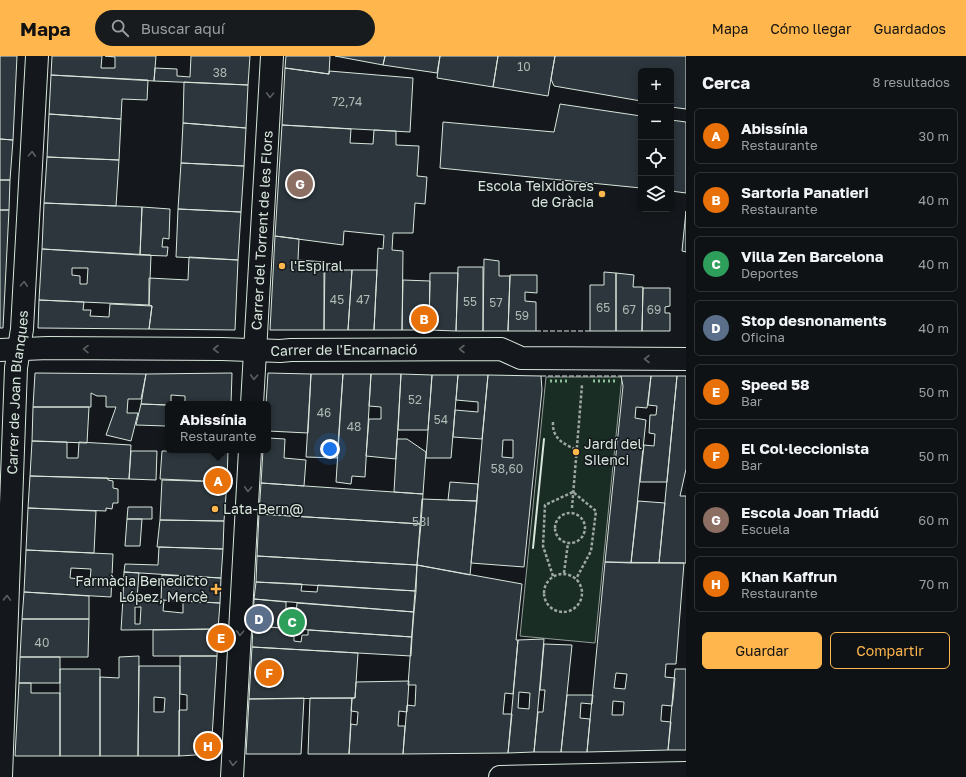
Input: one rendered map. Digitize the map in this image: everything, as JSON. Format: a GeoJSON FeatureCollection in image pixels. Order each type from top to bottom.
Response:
{"type":"FeatureCollection","features":[{"type":"Feature","properties":{"kind":"street","name":"Carrer de Joan Blanques"},"geometry":{"type":"LineString","coordinates":[[1,777],[16,368],[9,350],[22,329],[38,56]]}},
{"type":"Feature","properties":{"kind":"street","name":"Carrer del Torrent de les Flors"},"geometry":{"type":"LineString","coordinates":[[252,401],[272,56]]}},
{"type":"Feature","properties":{"kind":"street","name":"Carrer de l'Encarnació"},"geometry":{"type":"LineString","coordinates":[[9,350],[48,348],[255,349],[280,351],[501,349],[520,358],[686,359]]}},
{"type":"Feature","properties":{"kind":"street"},"geometry":{"type":"LineString","coordinates":[[232,777],[250,453]]}},
{"type":"Feature","properties":{"kind":"street"},"geometry":{"type":"LineString","coordinates":[[500,777],[686,773]]}},
{"type":"Feature","properties":{"kind":"path"},"geometry":{"type":"LineString","coordinates":[[572,508],[582,377]]}},
{"type":"Feature","properties":{"kind":"path"},"geometry":{"type":"LineString","coordinates":[[553,422],[553,429],[558,438],[562,442],[577,450]]}},
{"type":"Feature","properties":{"kind":"path"},"geometry":{"type":"LineString","coordinates":[[553,576],[543,546],[545,505],[573,492]]}},
{"type":"Feature","properties":{"kind":"path"},"geometry":{"type":"LineString","coordinates":[[573,492],[596,511],[590,551],[576,579]]}},
{"type":"Feature","properties":{"kind":"path"},"geometry":{"type":"LineString","coordinates":[[565,513],[576,514],[583,521],[584,531],[578,540],[568,542],[559,538],[555,528],[557,519],[565,513]]}},
{"type":"Feature","properties":{"kind":"path"},"geometry":{"type":"LineString","coordinates":[[564,573],[568,542]]}},
{"type":"Feature","properties":{"kind":"path"},"geometry":{"type":"LineString","coordinates":[[564,573],[571,575],[576,579],[583,590],[580,604],[572,611],[560,612],[554,610],[545,600],[545,586],[548,580],[553,576],[564,573]]}},
{"type":"Feature","properties":{"kind":"green space","name":"Jardí del Silenci"},"geometry":{"type":"Polygon","coordinates":[[[546,377],[622,377],[595,643],[520,636],[546,377]]]}},
{"type":"Feature","properties":{"kind":"building"},"geometry":{"type":"Polygon","coordinates":[[[0,56],[17,56],[13,140],[0,139],[0,56]]]}},
{"type":"Feature","properties":{"kind":"building"},"geometry":{"type":"Polygon","coordinates":[[[52,56],[102,56],[101,68],[115,68],[115,57],[105,56],[156,56],[154,81],[51,75],[52,56]]]}},
{"type":"Feature","properties":{"kind":"building"},"geometry":{"type":"Polygon","coordinates":[[[191,56],[250,56],[248,85],[154,81],[155,68],[177,69],[177,76],[190,77],[191,56]]]}},
{"type":"Feature","properties":{"kind":"building"},"geometry":{"type":"Polygon","coordinates":[[[286,56],[330,56],[329,74],[285,68],[286,56]]]}},
{"type":"Feature","properties":{"kind":"building"},"geometry":{"type":"Polygon","coordinates":[[[335,56],[385,56],[383,65],[335,56]]]}},
{"type":"Feature","properties":{"kind":"building"},"geometry":{"type":"Polygon","coordinates":[[[385,56],[440,56],[437,73],[383,65],[385,56]]]}},
{"type":"Feature","properties":{"kind":"building"},"geometry":{"type":"Polygon","coordinates":[[[440,56],[498,56],[493,87],[437,78],[440,56]]]}},
{"type":"Feature","properties":{"kind":"building"},"geometry":{"type":"Polygon","coordinates":[[[498,56],[555,56],[548,96],[493,87],[498,56]]]}},
{"type":"Feature","properties":{"kind":"building"},"geometry":{"type":"Polygon","coordinates":[[[555,56],[686,56],[686,109],[674,107],[674,68],[638,68],[638,100],[554,86],[551,79],[555,56]]]}},
{"type":"Feature","properties":{"kind":"building"},"geometry":{"type":"Polygon","coordinates":[[[285,68],[329,74],[329,71],[413,78],[410,132],[282,125],[285,68]]]}},
{"type":"Feature","properties":{"kind":"building"},"geometry":{"type":"Polygon","coordinates":[[[51,75],[148,80],[147,100],[122,99],[121,119],[49,114],[51,75]]]}},
{"type":"Feature","properties":{"kind":"building"},"geometry":{"type":"Polygon","coordinates":[[[184,82],[248,85],[246,128],[183,123],[184,82]]]}},
{"type":"Feature","properties":{"kind":"building"},"geometry":{"type":"Polygon","coordinates":[[[560,104],[638,116],[638,188],[440,168],[443,122],[554,132],[560,104]]]}},
{"type":"Feature","properties":{"kind":"building"},"geometry":{"type":"Polygon","coordinates":[[[49,114],[121,119],[119,160],[47,157],[49,114]]]}},
{"type":"Feature","properties":{"kind":"building"},"geometry":{"type":"Polygon","coordinates":[[[674,120],[686,122],[686,193],[674,191],[674,120]]]}},
{"type":"Feature","properties":{"kind":"building"},"geometry":{"type":"Polygon","coordinates":[[[183,123],[246,128],[244,166],[181,163],[183,123]]]}},
{"type":"Feature","properties":{"kind":"building"},"geometry":{"type":"Polygon","coordinates":[[[282,125],[351,129],[350,143],[373,144],[374,130],[396,131],[396,145],[419,146],[417,176],[427,177],[425,204],[415,203],[413,233],[393,233],[392,250],[403,251],[402,330],[374,330],[378,248],[383,249],[384,235],[344,231],[343,245],[275,236],[282,125]]]}},
{"type":"Feature","properties":{"kind":"building"},"geometry":{"type":"Polygon","coordinates":[[[0,139],[13,140],[10,180],[0,180],[0,139]]]}},
{"type":"Feature","properties":{"kind":"building"},"geometry":{"type":"Polygon","coordinates":[[[47,157],[119,160],[116,206],[44,203],[47,157]]]}},
{"type":"Feature","properties":{"kind":"building"},"geometry":{"type":"Polygon","coordinates":[[[181,163],[244,166],[241,212],[178,209],[181,163]]]}},
{"type":"Feature","properties":{"kind":"building"},"geometry":{"type":"Polygon","coordinates":[[[0,180],[10,180],[9,210],[0,210],[0,180]]]}},
{"type":"Feature","properties":{"kind":"building"},"geometry":{"type":"Polygon","coordinates":[[[44,203],[142,207],[140,255],[42,249],[44,203]]]}},
{"type":"Feature","properties":{"kind":"building"},"geometry":{"type":"Polygon","coordinates":[[[142,207],[170,209],[169,239],[163,238],[162,247],[168,247],[167,256],[140,255],[142,207]]]}},
{"type":"Feature","properties":{"kind":"building"},"geometry":{"type":"Polygon","coordinates":[[[178,209],[241,212],[238,260],[176,257],[178,209]]]}},
{"type":"Feature","properties":{"kind":"building"},"geometry":{"type":"Polygon","coordinates":[[[0,210],[9,210],[3,328],[0,328],[0,210]]]}},
{"type":"Feature","properties":{"kind":"building"},"geometry":{"type":"Polygon","coordinates":[[[686,211],[686,252],[682,251],[686,211]]]}},
{"type":"Feature","properties":{"kind":"building"},"geometry":{"type":"Polygon","coordinates":[[[275,236],[299,239],[298,260],[325,262],[324,330],[270,330],[275,236]]]}},
{"type":"Feature","properties":{"kind":"building"},"geometry":{"type":"Polygon","coordinates":[[[42,249],[151,255],[149,305],[39,300],[42,249]],[[72,268],[72,275],[80,276],[80,284],[87,284],[88,268],[72,268]]]}},
{"type":"Feature","properties":{"kind":"building"},"geometry":{"type":"Polygon","coordinates":[[[189,257],[238,260],[235,330],[149,329],[152,306],[149,305],[149,278],[188,280],[189,257]]]}},
{"type":"Feature","properties":{"kind":"building"},"geometry":{"type":"Polygon","coordinates":[[[484,259],[499,261],[499,276],[510,276],[508,331],[483,331],[484,259]]]}},
{"type":"Feature","properties":{"kind":"building"},"geometry":{"type":"Polygon","coordinates":[[[458,267],[483,267],[483,331],[456,331],[458,267]]]}},
{"type":"Feature","properties":{"kind":"building"},"geometry":{"type":"Polygon","coordinates":[[[324,270],[352,270],[348,330],[324,330],[324,270]]]}},
{"type":"Feature","properties":{"kind":"building"},"geometry":{"type":"Polygon","coordinates":[[[352,270],[377,270],[374,330],[348,330],[352,270]]]}},
{"type":"Feature","properties":{"kind":"building"},"geometry":{"type":"Polygon","coordinates":[[[604,272],[616,273],[616,331],[590,331],[590,285],[604,285],[604,272]]]}},
{"type":"Feature","properties":{"kind":"building"},"geometry":{"type":"Polygon","coordinates":[[[430,273],[458,273],[456,331],[429,330],[430,273]]]}},
{"type":"Feature","properties":{"kind":"building"},"geometry":{"type":"Polygon","coordinates":[[[616,273],[634,275],[633,287],[643,287],[642,331],[616,331],[616,273]]]}},
{"type":"Feature","properties":{"kind":"building"},"geometry":{"type":"Polygon","coordinates":[[[510,275],[537,275],[537,293],[525,292],[525,301],[536,302],[536,331],[508,331],[510,275]]]}},
{"type":"Feature","properties":{"kind":"building"},"geometry":{"type":"Polygon","coordinates":[[[403,280],[430,281],[429,330],[402,330],[403,280]]]}},
{"type":"Feature","properties":{"kind":"building"},"geometry":{"type":"Polygon","coordinates":[[[643,288],[670,288],[670,306],[665,307],[665,313],[670,313],[670,331],[642,331],[643,288]]]}},
{"type":"Feature","properties":{"kind":"building"},"geometry":{"type":"Polygon","coordinates":[[[39,300],[84,302],[83,310],[91,310],[90,316],[109,317],[110,304],[152,306],[149,329],[38,328],[39,300]]]}},
{"type":"Feature","properties":{"kind":"building"},"geometry":{"type":"Polygon","coordinates":[[[35,373],[146,374],[141,399],[128,399],[127,413],[138,413],[131,441],[106,435],[116,407],[106,407],[106,396],[97,396],[91,393],[91,407],[33,407],[35,373]]]}},
{"type":"Feature","properties":{"kind":"building"},"geometry":{"type":"Polygon","coordinates":[[[232,373],[231,401],[185,401],[185,396],[171,395],[171,401],[165,401],[165,405],[141,404],[146,374],[232,373]]]}},
{"type":"Feature","properties":{"kind":"building"},"geometry":{"type":"Polygon","coordinates":[[[268,373],[311,374],[308,433],[271,431],[271,401],[266,401],[268,373]]]}},
{"type":"Feature","properties":{"kind":"building"},"geometry":{"type":"Polygon","coordinates":[[[311,374],[343,374],[337,458],[306,457],[311,374]]]}},
{"type":"Feature","properties":{"kind":"building"},"geometry":{"type":"Polygon","coordinates":[[[343,374],[371,374],[365,477],[352,476],[351,484],[336,482],[343,374]]]}},
{"type":"Feature","properties":{"kind":"building"},"geometry":{"type":"Polygon","coordinates":[[[371,374],[401,374],[396,459],[366,456],[369,419],[381,419],[381,407],[369,406],[371,374]]]}},
{"type":"Feature","properties":{"kind":"building"},"geometry":{"type":"Polygon","coordinates":[[[401,374],[432,375],[428,430],[398,430],[401,374]]]}},
{"type":"Feature","properties":{"kind":"building"},"geometry":{"type":"Polygon","coordinates":[[[432,375],[458,375],[451,458],[426,458],[432,375]]]}},
{"type":"Feature","properties":{"kind":"building"},"geometry":{"type":"Polygon","coordinates":[[[458,375],[488,375],[482,439],[453,437],[455,410],[478,412],[478,402],[456,400],[458,375]]]}},
{"type":"Feature","properties":{"kind":"building"},"geometry":{"type":"Polygon","coordinates":[[[488,375],[541,376],[542,390],[524,567],[471,563],[488,375]],[[503,440],[502,457],[513,458],[513,440],[503,440]]]}},
{"type":"Feature","properties":{"kind":"building"},"geometry":{"type":"Polygon","coordinates":[[[621,376],[651,376],[647,408],[636,407],[635,418],[646,420],[631,563],[605,562],[623,386],[621,376]]]}},
{"type":"Feature","properties":{"kind":"building"},"geometry":{"type":"Polygon","coordinates":[[[651,376],[677,376],[667,482],[640,482],[644,445],[654,446],[655,434],[649,433],[650,415],[656,415],[657,406],[648,405],[651,376]]]}},
{"type":"Feature","properties":{"kind":"building"},"geometry":{"type":"Polygon","coordinates":[[[677,376],[686,376],[686,469],[680,496],[686,496],[686,563],[659,563],[677,376]]]}},
{"type":"Feature","properties":{"kind":"building"},"geometry":{"type":"Polygon","coordinates":[[[141,404],[165,405],[165,426],[136,425],[141,404]]]}},
{"type":"Feature","properties":{"kind":"building"},"geometry":{"type":"Polygon","coordinates":[[[33,407],[89,407],[87,443],[32,441],[33,407]]]}},
{"type":"Feature","properties":{"kind":"building"},"geometry":{"type":"Polygon","coordinates":[[[271,438],[285,439],[284,458],[306,460],[304,486],[261,483],[263,453],[271,453],[271,438]]]}},
{"type":"Feature","properties":{"kind":"building"},"geometry":{"type":"Polygon","coordinates":[[[397,439],[407,439],[426,452],[423,494],[394,492],[397,439]]]}},
{"type":"Feature","properties":{"kind":"building"},"geometry":{"type":"Polygon","coordinates":[[[32,441],[67,442],[67,458],[78,458],[79,442],[131,445],[129,479],[30,476],[32,441]]]}},
{"type":"Feature","properties":{"kind":"building"},"geometry":{"type":"Polygon","coordinates":[[[131,451],[157,451],[156,480],[129,479],[131,451]]]}},
{"type":"Feature","properties":{"kind":"building"},"geometry":{"type":"Polygon","coordinates":[[[162,451],[165,451],[165,453],[228,453],[227,482],[160,479],[162,451]]]}},
{"type":"Feature","properties":{"kind":"building"},"geometry":{"type":"Polygon","coordinates":[[[30,476],[108,478],[108,480],[113,481],[113,488],[118,489],[118,503],[113,503],[112,509],[106,508],[106,511],[28,508],[30,476]]]}},
{"type":"Feature","properties":{"kind":"building"},"geometry":{"type":"Polygon","coordinates":[[[162,480],[227,482],[224,521],[160,520],[162,480]]]}},
{"type":"Feature","properties":{"kind":"building"},"geometry":{"type":"Polygon","coordinates":[[[450,482],[478,484],[477,501],[448,500],[450,482]]]}},
{"type":"Feature","properties":{"kind":"building"},"geometry":{"type":"Polygon","coordinates":[[[261,483],[423,494],[421,524],[259,514],[261,483]]]}},
{"type":"Feature","properties":{"kind":"building"},"geometry":{"type":"Polygon","coordinates":[[[422,499],[477,501],[470,575],[417,565],[422,499]]]}},
{"type":"Feature","properties":{"kind":"building"},"geometry":{"type":"Polygon","coordinates":[[[638,501],[665,503],[659,563],[631,563],[638,501]]]}},
{"type":"Feature","properties":{"kind":"building"},"geometry":{"type":"Polygon","coordinates":[[[128,507],[152,507],[152,519],[127,519],[128,507]]]}},
{"type":"Feature","properties":{"kind":"building"},"geometry":{"type":"Polygon","coordinates":[[[28,508],[96,511],[94,553],[26,550],[28,508]]]}},
{"type":"Feature","properties":{"kind":"building"},"geometry":{"type":"Polygon","coordinates":[[[259,514],[421,524],[417,565],[257,556],[259,514]]]}},
{"type":"Feature","properties":{"kind":"building"},"geometry":{"type":"Polygon","coordinates":[[[127,519],[142,519],[140,546],[125,546],[127,519]]]}},
{"type":"Feature","properties":{"kind":"building"},"geometry":{"type":"Polygon","coordinates":[[[160,520],[224,521],[223,549],[157,547],[160,520]]]}},
{"type":"Feature","properties":{"kind":"building"},"geometry":{"type":"Polygon","coordinates":[[[159,547],[223,549],[221,578],[124,572],[125,564],[158,565],[159,547]]]}},
{"type":"Feature","properties":{"kind":"building"},"geometry":{"type":"Polygon","coordinates":[[[26,550],[113,554],[111,597],[24,592],[26,550]],[[71,568],[70,578],[90,580],[91,569],[71,568]]]}},
{"type":"Feature","properties":{"kind":"building"},"geometry":{"type":"Polygon","coordinates":[[[257,556],[417,565],[416,591],[256,582],[257,556]]]}},
{"type":"Feature","properties":{"kind":"building"},"geometry":{"type":"Polygon","coordinates":[[[605,562],[684,563],[676,664],[666,664],[665,677],[675,678],[673,700],[672,706],[662,705],[661,721],[671,722],[668,750],[587,752],[605,562]],[[616,673],[614,688],[625,689],[627,674],[616,673]],[[613,701],[612,715],[623,715],[624,702],[613,701]]]}},
{"type":"Feature","properties":{"kind":"building"},"geometry":{"type":"Polygon","coordinates":[[[417,565],[522,584],[516,640],[518,640],[513,694],[505,693],[503,714],[512,714],[508,753],[403,754],[407,705],[415,706],[416,685],[408,685],[417,565]]]}},
{"type":"Feature","properties":{"kind":"building"},"geometry":{"type":"Polygon","coordinates":[[[124,572],[139,573],[137,599],[123,598],[124,572]]]}},
{"type":"Feature","properties":{"kind":"building"},"geometry":{"type":"Polygon","coordinates":[[[162,575],[221,578],[220,603],[161,600],[162,575]]]}},
{"type":"Feature","properties":{"kind":"building"},"geometry":{"type":"Polygon","coordinates":[[[256,582],[302,584],[301,591],[317,592],[318,585],[416,591],[414,612],[254,599],[256,582]]]}},
{"type":"Feature","properties":{"kind":"building"},"geometry":{"type":"Polygon","coordinates":[[[24,592],[89,596],[89,619],[22,619],[24,592]]]}},
{"type":"Feature","properties":{"kind":"building"},"geometry":{"type":"Polygon","coordinates":[[[123,598],[164,600],[163,611],[183,613],[183,601],[220,603],[218,629],[121,630],[123,598]],[[135,607],[135,624],[140,624],[141,607],[135,607]]]}},
{"type":"Feature","properties":{"kind":"building"},"geometry":{"type":"Polygon","coordinates":[[[254,599],[286,602],[286,613],[296,614],[297,603],[414,612],[412,637],[253,626],[254,599]]]}},
{"type":"Feature","properties":{"kind":"building"},"geometry":{"type":"Polygon","coordinates":[[[22,619],[89,619],[88,657],[20,657],[22,619]]]}},
{"type":"Feature","properties":{"kind":"building"},"geometry":{"type":"Polygon","coordinates":[[[253,626],[283,628],[283,633],[294,634],[294,641],[301,642],[302,635],[308,635],[308,630],[412,637],[411,656],[252,647],[253,626]]]}},
{"type":"Feature","properties":{"kind":"building"},"geometry":{"type":"Polygon","coordinates":[[[218,629],[217,656],[153,656],[153,630],[218,629]]]}},
{"type":"Feature","properties":{"kind":"building"},"geometry":{"type":"Polygon","coordinates":[[[544,639],[534,752],[508,753],[518,640],[544,639]],[[519,692],[518,708],[529,709],[530,693],[519,692]]]}},
{"type":"Feature","properties":{"kind":"building"},"geometry":{"type":"Polygon","coordinates":[[[544,644],[572,645],[561,752],[534,752],[538,712],[543,712],[545,690],[540,690],[544,644]]]}},
{"type":"Feature","properties":{"kind":"building"},"geometry":{"type":"Polygon","coordinates":[[[252,647],[358,653],[355,698],[249,699],[252,647]]]}},
{"type":"Feature","properties":{"kind":"building"},"geometry":{"type":"Polygon","coordinates":[[[139,656],[138,756],[100,756],[100,677],[119,678],[119,657],[139,656]]]}},
{"type":"Feature","properties":{"kind":"building"},"geometry":{"type":"Polygon","coordinates":[[[180,656],[217,656],[211,754],[179,756],[179,710],[187,710],[187,695],[180,694],[180,656]]]}},
{"type":"Feature","properties":{"kind":"building"},"geometry":{"type":"Polygon","coordinates":[[[20,657],[60,657],[60,683],[19,683],[20,657]]]}},
{"type":"Feature","properties":{"kind":"building"},"geometry":{"type":"Polygon","coordinates":[[[139,666],[180,666],[179,756],[138,756],[139,666]],[[154,697],[154,712],[164,712],[165,698],[154,697]]]}},
{"type":"Feature","properties":{"kind":"building"},"geometry":{"type":"Polygon","coordinates":[[[60,669],[100,669],[100,756],[60,756],[60,669]]]}},
{"type":"Feature","properties":{"kind":"building"},"geometry":{"type":"Polygon","coordinates":[[[675,669],[686,669],[686,750],[668,750],[675,669]]]}},
{"type":"Feature","properties":{"kind":"building"},"geometry":{"type":"Polygon","coordinates":[[[409,681],[407,712],[399,711],[398,726],[405,726],[403,754],[349,754],[351,724],[357,725],[358,712],[351,711],[352,698],[355,698],[356,682],[409,681]]]}},
{"type":"Feature","properties":{"kind":"building"},"geometry":{"type":"Polygon","coordinates":[[[19,683],[31,683],[31,693],[60,693],[60,756],[15,756],[19,683]]]}},
{"type":"Feature","properties":{"kind":"building"},"geometry":{"type":"Polygon","coordinates":[[[567,695],[593,695],[592,704],[581,703],[580,718],[590,719],[587,752],[561,752],[567,695]]]}},
{"type":"Feature","properties":{"kind":"building"},"geometry":{"type":"Polygon","coordinates":[[[304,698],[301,754],[246,754],[249,699],[304,698]]]}},
{"type":"Feature","properties":{"kind":"building"},"geometry":{"type":"Polygon","coordinates":[[[310,698],[352,698],[349,754],[308,754],[310,698]]]}},
{"type":"Feature","properties":{"kind":"hedge"},"geometry":{"type":"LineString","coordinates":[[550,381],[569,381]]}},
{"type":"Feature","properties":{"kind":"hedge"},"geometry":{"type":"LineString","coordinates":[[593,381],[616,381]]}},
{"type":"Feature","properties":{"kind":"fence"},"geometry":{"type":"LineString","coordinates":[[536,331],[590,331]]}},
{"type":"Feature","properties":{"kind":"fence"},"geometry":{"type":"LineString","coordinates":[[541,376],[621,376]]}},
{"type":"Feature","properties":{"kind":"wall"},"geometry":{"type":"LineString","coordinates":[[533,548],[544,439]]}},
{"type":"Feature","properties":{"kind":"place","name":"Escola Joan Triadú"},"geometry":{"type":"Point","coordinates":[300,184]}},
{"type":"Feature","properties":{"kind":"place","name":"Escola Teixidores de Gràcia"},"geometry":{"type":"Point","coordinates":[602,194]}},
{"type":"Feature","properties":{"kind":"place","name":"l'Espiral"},"geometry":{"type":"Point","coordinates":[282,266]}},
{"type":"Feature","properties":{"kind":"place","name":"Sartoria Panatieri"},"geometry":{"type":"Point","coordinates":[424,319]}},
{"type":"Feature","properties":{"kind":"place","name":"Jardí del Silenci"},"geometry":{"type":"Point","coordinates":[576,452]}},
{"type":"Feature","properties":{"kind":"place","name":"Abissínia"},"geometry":{"type":"Point","coordinates":[218,481]}},
{"type":"Feature","properties":{"kind":"place","name":"Lata-Bern@"},"geometry":{"type":"Point","coordinates":[215,509]}},
{"type":"Feature","properties":{"kind":"place","name":"Farmàcia Benedicto López, Mercè"},"geometry":{"type":"Point","coordinates":[216,589]}},
{"type":"Feature","properties":{"kind":"place","name":"Stop desnonaments"},"geometry":{"type":"Point","coordinates":[259,619]}},
{"type":"Feature","properties":{"kind":"place","name":"Villa Zen Barcelona"},"geometry":{"type":"Point","coordinates":[292,622]}},
{"type":"Feature","properties":{"kind":"place","name":"Speed 58"},"geometry":{"type":"Point","coordinates":[221,638]}},
{"type":"Feature","properties":{"kind":"place","name":"El Col·leccionista"},"geometry":{"type":"Point","coordinates":[269,673]}},
{"type":"Feature","properties":{"kind":"place","name":"Khan Kaffrun"},"geometry":{"type":"Point","coordinates":[208,746]}}]}
